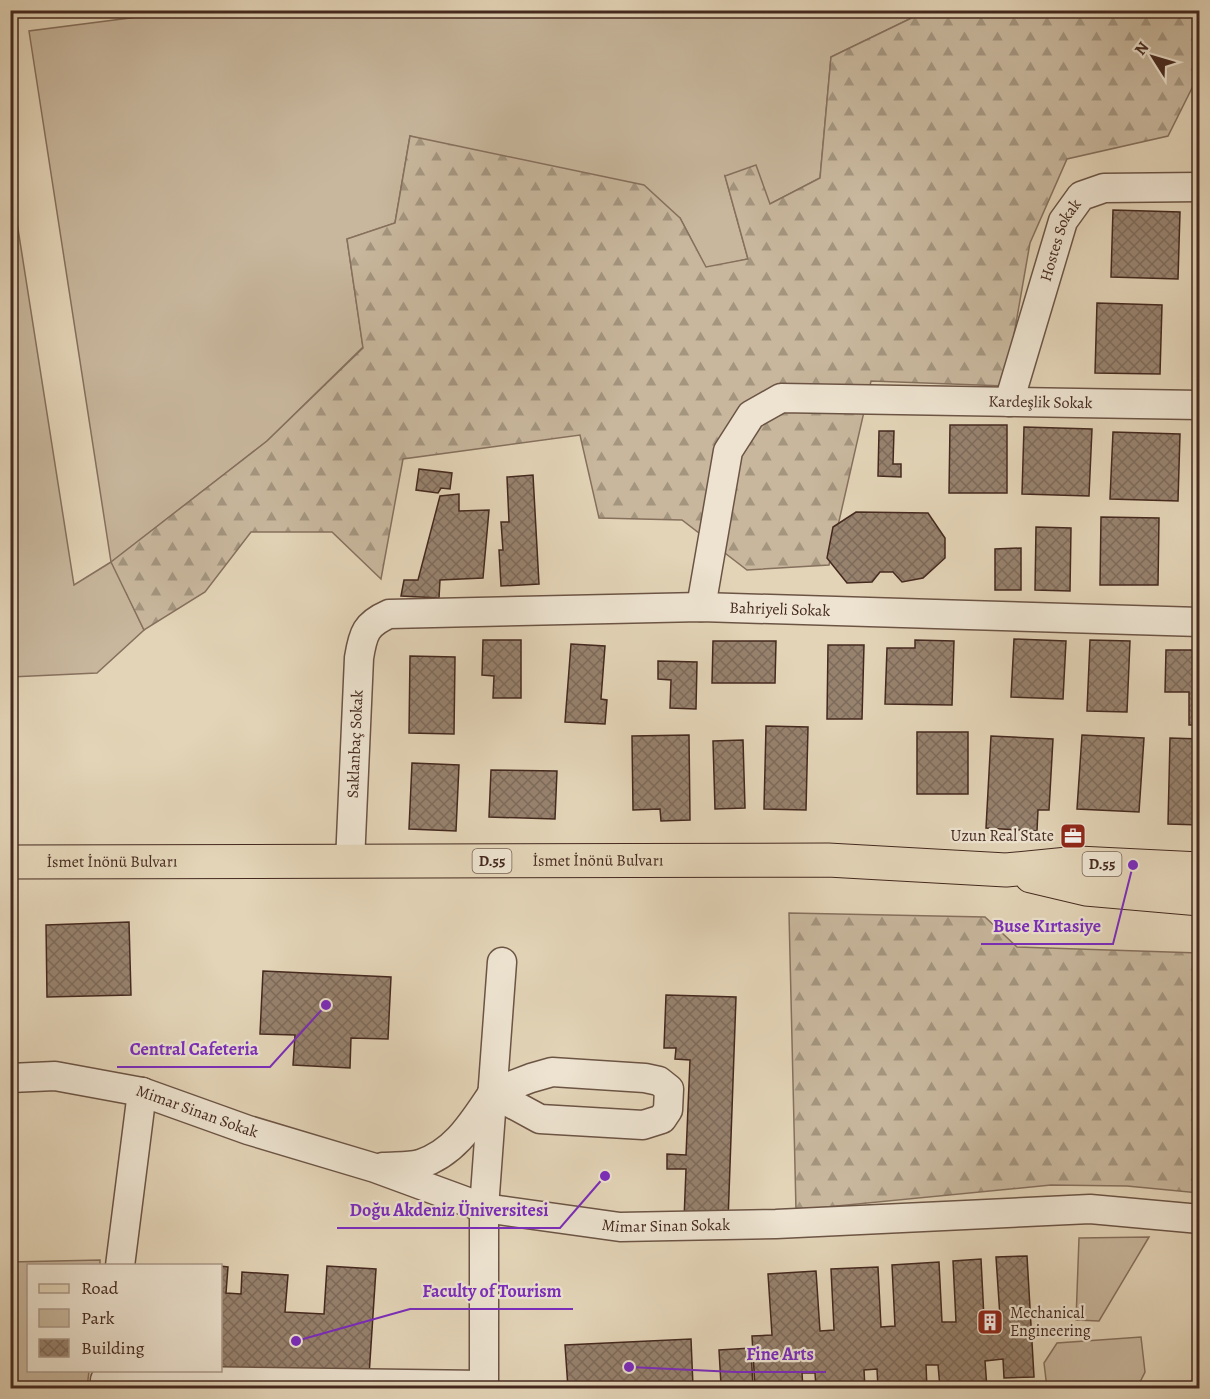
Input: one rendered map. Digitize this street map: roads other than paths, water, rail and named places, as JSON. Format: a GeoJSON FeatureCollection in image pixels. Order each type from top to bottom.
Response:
{"type":"FeatureCollection","features":[{"type":"Feature","properties":{"kind":"main road","name":"İsmet İnönü Bulvarı"},"geometry":{"type":"LineString","coordinates":[[10,862],[828,860],[1006,870],[1078,862],[1200,869]]}},
{"type":"Feature","properties":{"kind":"main road","name":"İsmet İnönü Bulvarı"},"geometry":{"type":"LineString","coordinates":[[1006,870],[1086,889],[1200,899]]}},
{"type":"Feature","properties":{"kind":"street","name":"Hostes Sokak"},"geometry":{"type":"LineString","coordinates":[[1009,402],[1064,221],[1081,196],[1104,188],[1200,187]]}},
{"type":"Feature","properties":{"kind":"street","name":"Kardeşlik Sokak"},"geometry":{"type":"LineString","coordinates":[[701,607],[728,451],[751,415],[781,398],[1200,405]]}},
{"type":"Feature","properties":{"kind":"street","name":"Bahriyeli Sokak"},"geometry":{"type":"LineString","coordinates":[[367,628],[377,619],[389,614],[701,607],[1200,622]]}},
{"type":"Feature","properties":{"kind":"street","name":"Saklanbaç Sokak"},"geometry":{"type":"LineString","coordinates":[[350,861],[359,658],[367,628]]}},
{"type":"Feature","properties":{"kind":"street"},"geometry":{"type":"LineString","coordinates":[[105,1380],[484,1387],[484,1208],[502,962]]}},
{"type":"Feature","properties":{"kind":"street"},"geometry":{"type":"LineString","coordinates":[[375,1168],[420,1164],[444,1152],[464,1134],[492,1093],[552,1072],[645,1078],[659,1081],[669,1089],[668,1110],[662,1119],[643,1125],[540,1119],[492,1093]]}},
{"type":"Feature","properties":{"kind":"street","name":"Mimar Sinan Sokak"},"geometry":{"type":"LineString","coordinates":[[10,1078],[55,1077],[142,1092],[248,1130],[375,1168],[484,1208],[620,1227],[776,1224],[1090,1209],[1200,1219]]}},
{"type":"Feature","properties":{"kind":"street"},"geometry":{"type":"LineString","coordinates":[[120,1264],[142,1092]]}},
{"type":"Feature","properties":{"kind":"place","name":"Uzun Real State"},"geometry":{"type":"Point","coordinates":[1073,836]}},
{"type":"Feature","properties":{"kind":"place","name":"Buse Kırtasiye"},"geometry":{"type":"Point","coordinates":[1133,865]}},
{"type":"Feature","properties":{"kind":"place","name":"Central Cafeteria"},"geometry":{"type":"Point","coordinates":[326,1005]}},
{"type":"Feature","properties":{"kind":"place","name":"Doğu Akdeniz Üniversitesi"},"geometry":{"type":"Point","coordinates":[605,1176]}},
{"type":"Feature","properties":{"kind":"place","name":"Mechanical Engineering"},"geometry":{"type":"Point","coordinates":[990,1322]}},
{"type":"Feature","properties":{"kind":"place","name":"Faculty of Tourism"},"geometry":{"type":"Point","coordinates":[296,1341]}},
{"type":"Feature","properties":{"kind":"place","name":"Fine Arts"},"geometry":{"type":"Point","coordinates":[629,1367]}}]}
